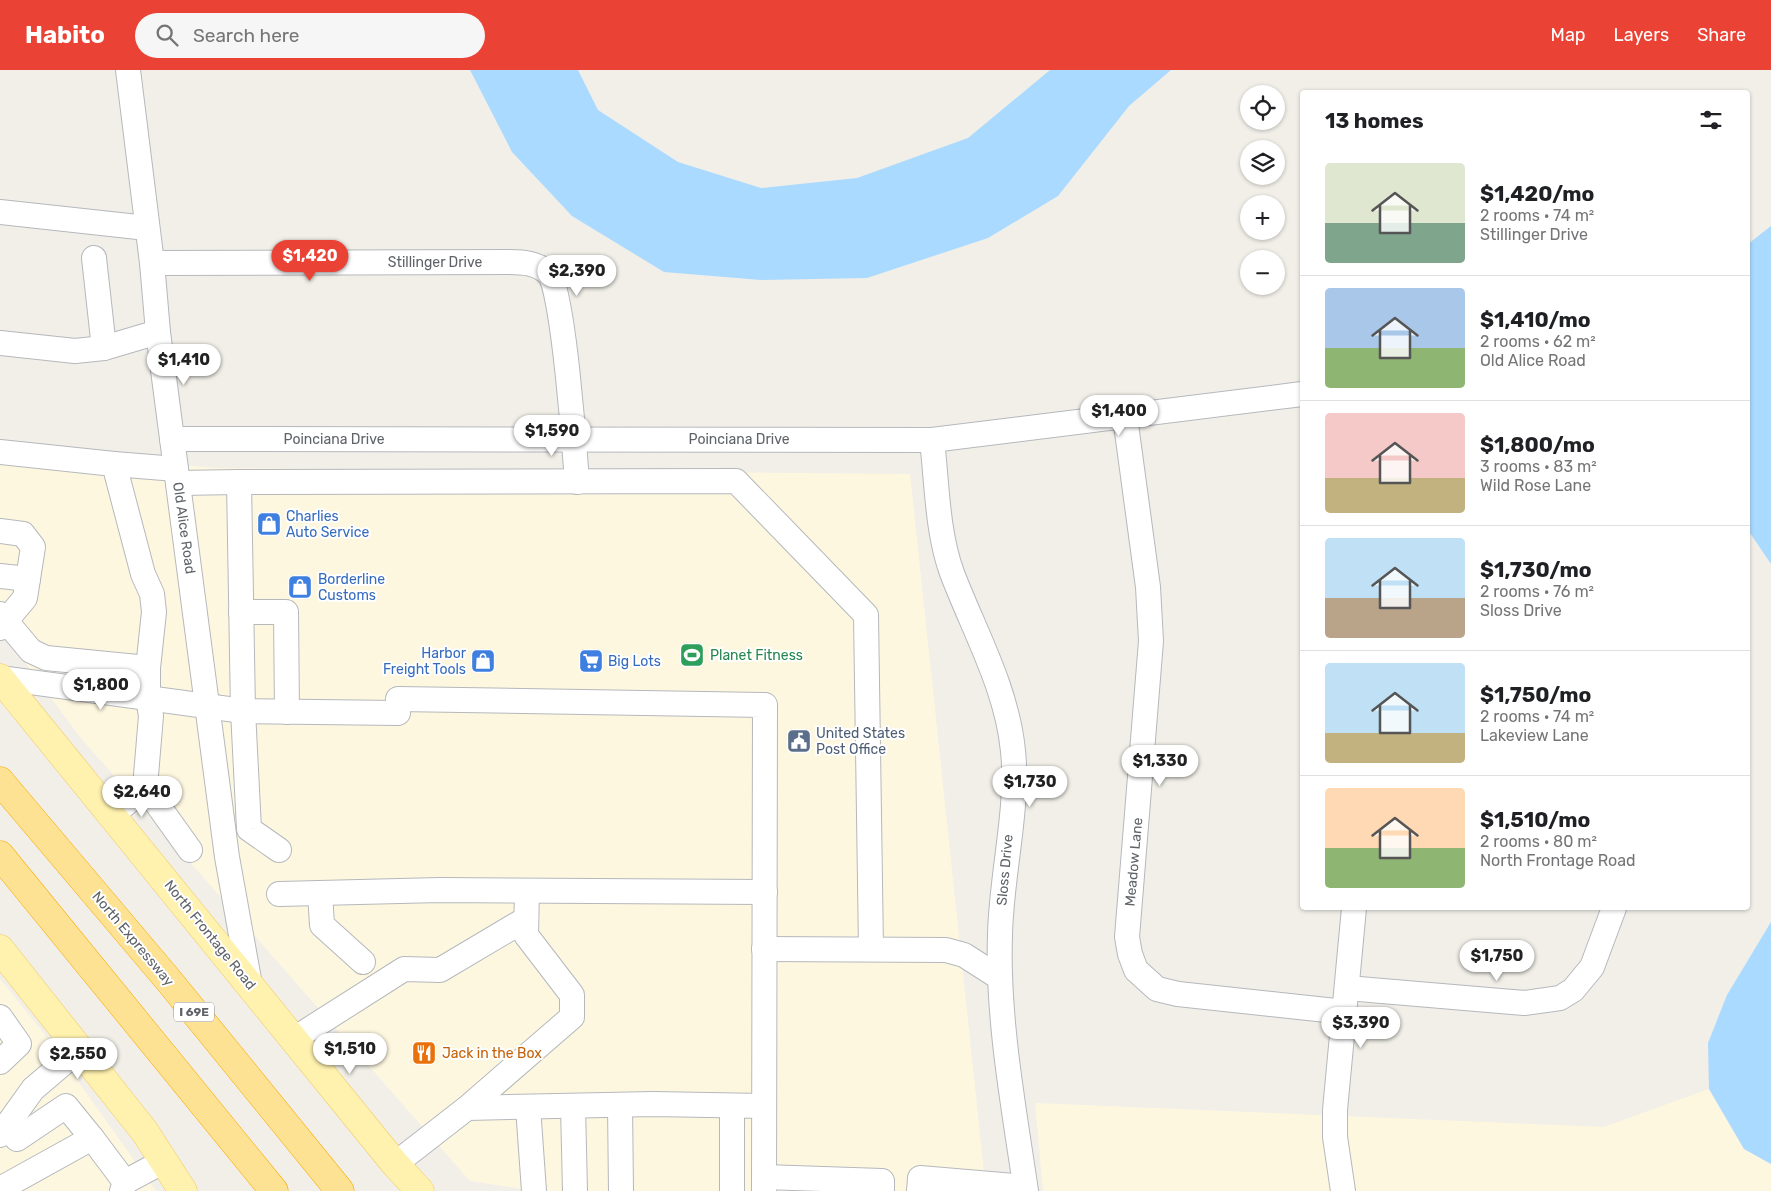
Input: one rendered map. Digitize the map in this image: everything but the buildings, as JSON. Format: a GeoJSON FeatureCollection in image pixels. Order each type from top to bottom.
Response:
{"type":"FeatureCollection","features":[{"type":"Feature","properties":{"kind":"highway"},"geometry":{"type":"LineString","coordinates":[[0,766],[44,836]]}},
{"type":"Feature","properties":{"kind":"highway","name":"North Expressway"},"geometry":{"type":"LineString","coordinates":[[0,781],[44,836],[170,982],[340,1191]]}},
{"type":"Feature","properties":{"kind":"highway"},"geometry":{"type":"LineString","coordinates":[[0,855],[274,1191]]}},
{"type":"Feature","properties":{"kind":"main road","name":"North Frontage Road"},"geometry":{"type":"LineString","coordinates":[[0,678],[294,1039],[399,1174],[420,1191]]}},
{"type":"Feature","properties":{"kind":"main road"},"geometry":{"type":"LineString","coordinates":[[0,949],[145,1132],[183,1191]]}},
{"type":"Feature","properties":{"kind":"street","name":"Old Alice Road"},"geometry":{"type":"LineString","coordinates":[[128,70],[148,228],[158,332],[227,858],[250,985]]}},
{"type":"Feature","properties":{"kind":"street"},"geometry":{"type":"LineString","coordinates":[[0,212],[148,228]]}},
{"type":"Feature","properties":{"kind":"street"},"geometry":{"type":"LineString","coordinates":[[94,258],[104,348]]}},
{"type":"Feature","properties":{"kind":"street","name":"Stillinger Drive"},"geometry":{"type":"LineString","coordinates":[[152,263],[526,262],[540,267],[549,274],[558,299],[574,438],[577,482]]}},
{"type":"Feature","properties":{"kind":"street"},"geometry":{"type":"LineString","coordinates":[[0,343],[75,351],[104,348],[158,332]]}},
{"type":"Feature","properties":{"kind":"street","name":"Poinciana Drive"},"geometry":{"type":"LineString","coordinates":[[172,439],[574,438],[932,440],[1300,394]]}},
{"type":"Feature","properties":{"kind":"street","name":"Meadow Lane"},"geometry":{"type":"LineString","coordinates":[[1125,417],[1148,586],[1151,642],[1127,937],[1130,954],[1136,970],[1147,982],[1157,988],[1178,994],[1344,1012]]}},
{"type":"Feature","properties":{"kind":"street","name":"Sloss Drive"},"geometry":{"type":"LineString","coordinates":[[932,440],[946,549],[952,572],[1001,695],[1013,751],[1014,779],[1000,932],[1000,978],[1025,1189]]}},
{"type":"Feature","properties":{"kind":"street"},"geometry":{"type":"LineString","coordinates":[[0,452],[114,464],[177,476],[238,482],[736,481],[866,615],[871,949]]}},
{"type":"Feature","properties":{"kind":"street"},"geometry":{"type":"LineString","coordinates":[[114,464],[142,574],[152,594],[154,612],[148,668],[148,698],[151,716],[145,787],[190,850]]}},
{"type":"Feature","properties":{"kind":"street"},"geometry":{"type":"LineString","coordinates":[[238,482],[243,711],[249,830],[279,850]]}},
{"type":"Feature","properties":{"kind":"street"},"geometry":{"type":"LineString","coordinates":[[0,532],[23,534],[33,547],[25,598],[2,621],[31,651],[46,658],[148,668]]}},
{"type":"Feature","properties":{"kind":"street"},"geometry":{"type":"LineString","coordinates":[[0,576],[28,579]]}},
{"type":"Feature","properties":{"kind":"street"},"geometry":{"type":"LineString","coordinates":[[241,612],[286,612],[288,712]]}},
{"type":"Feature","properties":{"kind":"street"},"geometry":{"type":"LineString","coordinates":[[0,678],[243,711],[398,713],[398,699],[765,705],[764,1184],[882,1181],[882,1191]]}},
{"type":"Feature","properties":{"kind":"street"},"geometry":{"type":"LineString","coordinates":[[113,816],[145,787]]}},
{"type":"Feature","properties":{"kind":"street"},"geometry":{"type":"LineString","coordinates":[[363,962],[322,925],[279,894],[527,891],[764,892]]}},
{"type":"Feature","properties":{"kind":"street"},"geometry":{"type":"LineString","coordinates":[[399,1174],[572,1006],[526,935],[527,891]]}},
{"type":"Feature","properties":{"kind":"street"},"geometry":{"type":"LineString","coordinates":[[320,893],[322,925]]}},
{"type":"Feature","properties":{"kind":"street"},"geometry":{"type":"LineString","coordinates":[[1344,1191],[1335,1137],[1335,1110],[1354,910]]}},
{"type":"Feature","properties":{"kind":"street"},"geometry":{"type":"LineString","coordinates":[[1347,988],[1524,1003],[1560,998],[1573,990],[1592,967],[1613,910]]}},
{"type":"Feature","properties":{"kind":"street"},"geometry":{"type":"LineString","coordinates":[[294,1039],[404,969],[440,970],[526,919]]}},
{"type":"Feature","properties":{"kind":"street"},"geometry":{"type":"LineString","coordinates":[[764,949],[946,950],[964,955],[1000,978]]}},
{"type":"Feature","properties":{"kind":"street"},"geometry":{"type":"LineString","coordinates":[[0,1017],[19,1044],[0,1062]]}},
{"type":"Feature","properties":{"kind":"street"},"geometry":{"type":"LineString","coordinates":[[8,1137],[39,1084],[80,1049]]}},
{"type":"Feature","properties":{"kind":"street"},"geometry":{"type":"LineString","coordinates":[[39,1084],[66,1106],[92,1138],[124,1187],[164,1161]]}},
{"type":"Feature","properties":{"kind":"street"},"geometry":{"type":"LineString","coordinates":[[467,1108],[620,1105],[764,1106]]}},
{"type":"Feature","properties":{"kind":"street"},"geometry":{"type":"LineString","coordinates":[[620,1105],[622,1191]]}},
{"type":"Feature","properties":{"kind":"street"},"geometry":{"type":"LineString","coordinates":[[8,1137],[66,1106]]}},
{"type":"Feature","properties":{"kind":"street"},"geometry":{"type":"LineString","coordinates":[[573,1106],[574,1191]]}},
{"type":"Feature","properties":{"kind":"street"},"geometry":{"type":"LineString","coordinates":[[732,1106],[732,1191]]}},
{"type":"Feature","properties":{"kind":"street"},"geometry":{"type":"LineString","coordinates":[[528,1107],[534,1191]]}},
{"type":"Feature","properties":{"kind":"street"},"geometry":{"type":"LineString","coordinates":[[0,1189],[92,1138]]}},
{"type":"Feature","properties":{"kind":"street"},"geometry":{"type":"LineString","coordinates":[[919,1184],[1025,1189]]}},
{"type":"Feature","properties":{"kind":"shaded area"},"geometry":{"type":"Polygon","coordinates":[[[0,448],[216,468],[910,474],[986,1191],[536,1191],[470,1181],[80,737],[0,629],[0,448]]]}},
{"type":"Feature","properties":{"kind":"shaded area"},"geometry":{"type":"Polygon","coordinates":[[[0,979],[43,1032],[156,1191],[0,1191],[0,979]]]}},
{"type":"Feature","properties":{"kind":"shaded area"},"geometry":{"type":"Polygon","coordinates":[[[1709,1089],[1744,1149],[1771,1164],[1771,1191],[1043,1191],[1035,1103],[1604,1127],[1709,1089]]]}},
{"type":"Feature","properties":{"kind":"water"},"geometry":{"type":"Polygon","coordinates":[[[470,70],[578,70],[598,110],[678,162],[761,188],[857,178],[968,138],[1050,70],[1171,70],[1129,106],[1058,196],[988,238],[867,278],[761,280],[664,272],[572,216],[512,152],[470,70]]]}},
{"type":"Feature","properties":{"kind":"water"},"geometry":{"type":"Polygon","coordinates":[[[1771,226],[1771,564],[1750,533],[1750,242],[1771,226]]]}},
{"type":"Feature","properties":{"kind":"water"},"geometry":{"type":"Polygon","coordinates":[[[1771,922],[1771,1164],[1744,1149],[1709,1089],[1708,1043],[1727,995],[1771,922]]]}},
{"type":"Feature","properties":{"kind":"place","name":"Charlies Auto Service"},"geometry":{"type":"Point","coordinates":[269,524]}},
{"type":"Feature","properties":{"kind":"place","name":"Borderline Customs"},"geometry":{"type":"Point","coordinates":[300,587]}},
{"type":"Feature","properties":{"kind":"place","name":"Planet Fitness"},"geometry":{"type":"Point","coordinates":[692,655]}},
{"type":"Feature","properties":{"kind":"place","name":"Harbor Freight Tools"},"geometry":{"type":"Point","coordinates":[483,661]}},
{"type":"Feature","properties":{"kind":"place","name":"Big Lots"},"geometry":{"type":"Point","coordinates":[591,661]}},
{"type":"Feature","properties":{"kind":"place","name":"United States Post Office"},"geometry":{"type":"Point","coordinates":[799,741]}},
{"type":"Feature","properties":{"kind":"place","name":"Jack in the Box"},"geometry":{"type":"Point","coordinates":[424,1053]}}]}
